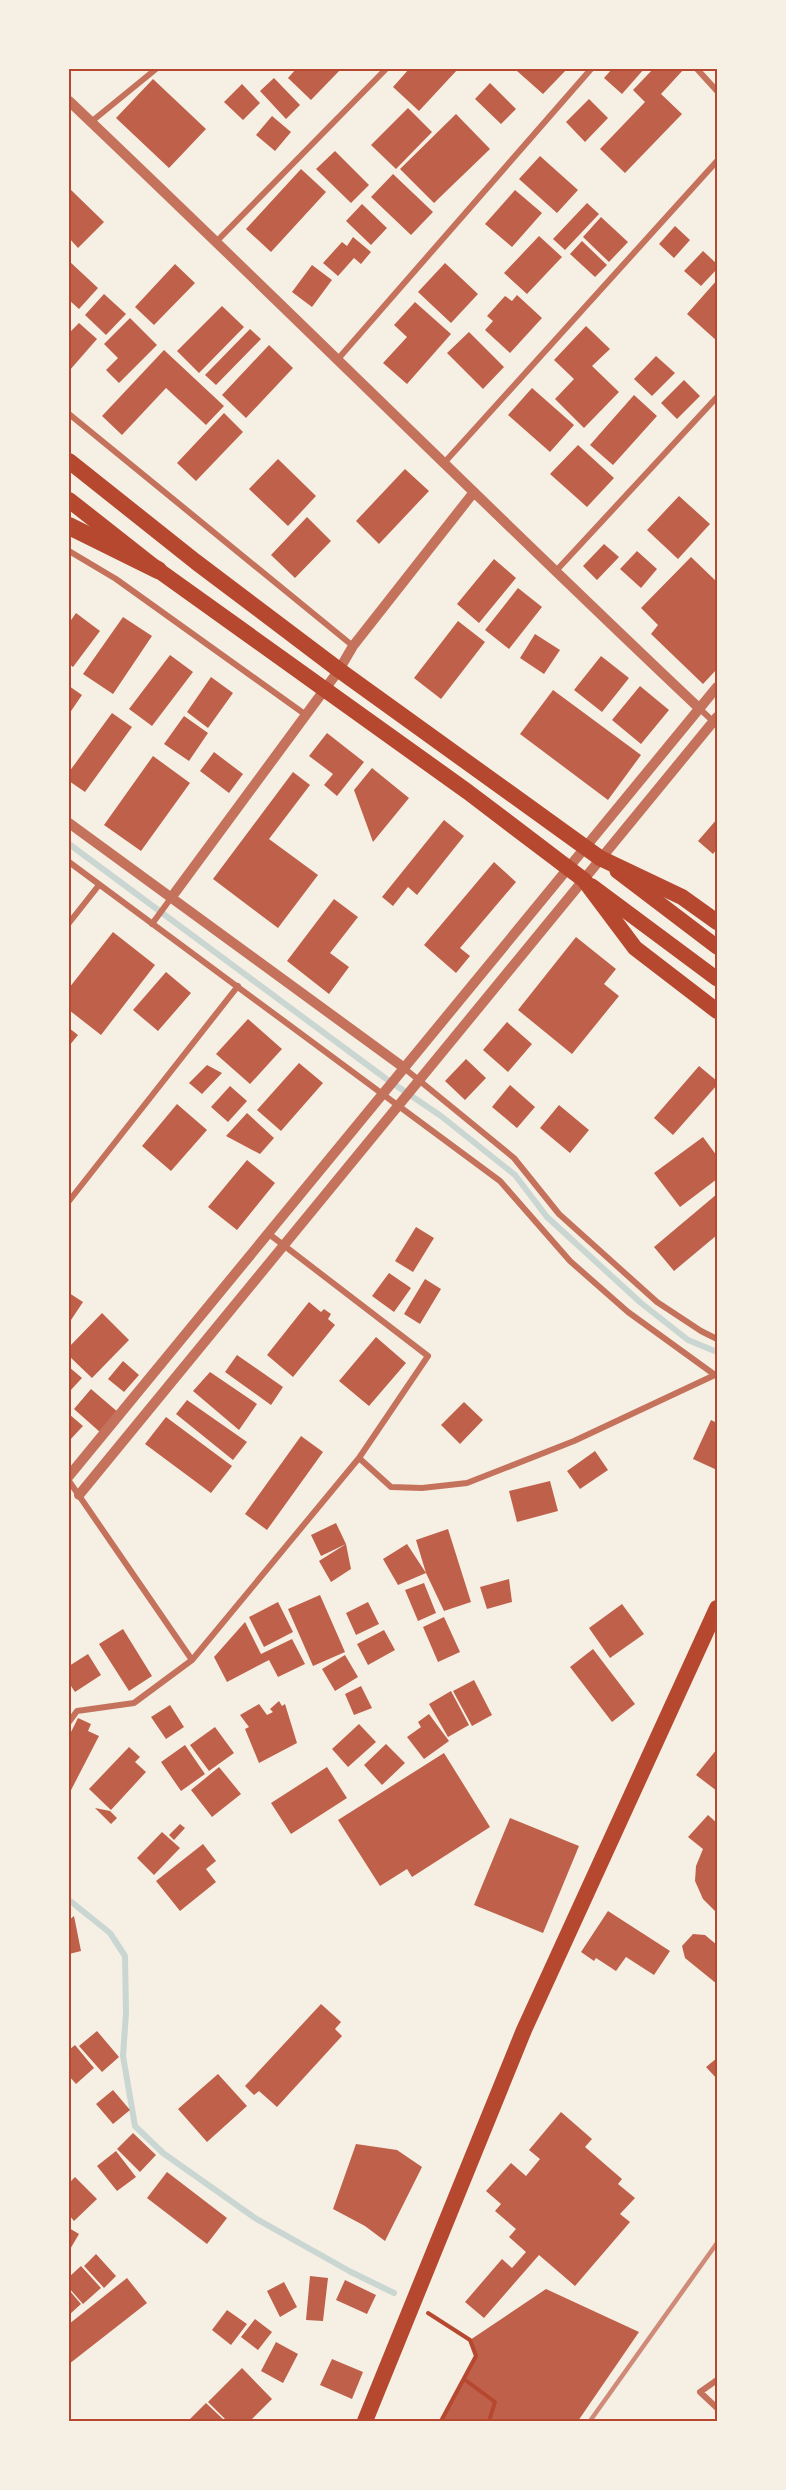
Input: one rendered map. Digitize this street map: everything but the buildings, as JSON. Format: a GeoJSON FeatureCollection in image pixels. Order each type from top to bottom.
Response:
{"type":"FeatureCollection","features":[{"type":"Feature","properties":{"kind":"highway"},"geometry":{"type":"LineString","coordinates":[[69,461],[196,562],[339,670],[600,858],[682,897],[717,922]]}},
{"type":"Feature","properties":{"kind":"highway"},"geometry":{"type":"LineString","coordinates":[[69,500],[158,570],[326,689],[584,880],[635,948],[717,1011]]}},
{"type":"Feature","properties":{"kind":"highway"},"geometry":{"type":"LineString","coordinates":[[69,526],[158,570]]}},
{"type":"Feature","properties":{"kind":"highway"},"geometry":{"type":"LineString","coordinates":[[365,2421],[524,2030],[717,1608]]}},
{"type":"Feature","properties":{"kind":"main road"},"geometry":{"type":"LineString","coordinates":[[600,858],[717,947]]}},
{"type":"Feature","properties":{"kind":"main road"},"geometry":{"type":"LineString","coordinates":[[584,880],[717,979]]}},
{"type":"Feature","properties":{"kind":"street"},"geometry":{"type":"LineString","coordinates":[[92,122],[156,69]]}},
{"type":"Feature","properties":{"kind":"street"},"geometry":{"type":"LineString","coordinates":[[215,243],[386,69]]}},
{"type":"Feature","properties":{"kind":"street"},"geometry":{"type":"LineString","coordinates":[[338,359],[591,69]]}},
{"type":"Feature","properties":{"kind":"street"},"geometry":{"type":"LineString","coordinates":[[697,69],[717,91]]}},
{"type":"Feature","properties":{"kind":"street"},"geometry":{"type":"LineString","coordinates":[[69,101],[338,359],[555,572],[716,722],[600,858],[285,1246],[79,1495]]}},
{"type":"Feature","properties":{"kind":"street"},"geometry":{"type":"LineString","coordinates":[[444,463],[717,161]]}},
{"type":"Feature","properties":{"kind":"street"},"geometry":{"type":"LineString","coordinates":[[555,572],[717,397]]}},
{"type":"Feature","properties":{"kind":"street"},"geometry":{"type":"LineString","coordinates":[[69,414],[352,646]]}},
{"type":"Feature","properties":{"kind":"street"},"geometry":{"type":"LineString","coordinates":[[152,924],[326,689],[352,646],[474,492]]}},
{"type":"Feature","properties":{"kind":"street"},"geometry":{"type":"LineString","coordinates":[[69,551],[116,579],[306,715]]}},
{"type":"Feature","properties":{"kind":"street"},"geometry":{"type":"LineString","coordinates":[[69,1476],[401,1070],[570,869],[585,847],[717,687]]}},
{"type":"Feature","properties":{"kind":"street"},"geometry":{"type":"LineString","coordinates":[[69,823],[418,1082],[514,1158],[559,1214],[657,1302],[717,1339]]}},
{"type":"Feature","properties":{"kind":"street"},"geometry":{"type":"LineString","coordinates":[[69,862],[383,1092],[500,1181],[570,1261],[628,1312],[716,1374],[574,1441],[467,1483],[422,1488],[391,1487],[359,1458]]}},
{"type":"Feature","properties":{"kind":"street"},"geometry":{"type":"LineString","coordinates":[[69,923],[99,885]]}},
{"type":"Feature","properties":{"kind":"street"},"geometry":{"type":"LineString","coordinates":[[69,1201],[238,986]]}},
{"type":"Feature","properties":{"kind":"street"},"geometry":{"type":"LineString","coordinates":[[69,1722],[77,1712],[134,1703],[192,1660],[359,1458],[428,1356],[269,1234]]}},
{"type":"Feature","properties":{"kind":"street"},"geometry":{"type":"LineString","coordinates":[[69,1481],[192,1660]]}},
{"type":"Feature","properties":{"kind":"street"},"geometry":{"type":"LineString","coordinates":[[717,2380],[700,2392],[717,2408]]}},
{"type":"Feature","properties":{"kind":"path"},"geometry":{"type":"LineString","coordinates":[[414,2303],[470,2340],[476,2356],[441,2421]]}},
{"type":"Feature","properties":{"kind":"path"},"geometry":{"type":"LineString","coordinates":[[464,2379],[495,2402],[489,2421]]}},
{"type":"Feature","properties":{"kind":"waterway"},"geometry":{"type":"LineString","coordinates":[[69,844],[385,1078],[441,1116],[515,1175],[547,1217],[641,1303],[688,1340],[717,1352]]}},
{"type":"Feature","properties":{"kind":"waterway"},"geometry":{"type":"LineString","coordinates":[[69,1900],[110,1933],[125,1956],[126,2013],[123,2056],[135,2126],[163,2153],[255,2218],[351,2272],[394,2293]]}},
{"type":"Feature","properties":{"kind":"railway"},"geometry":{"type":"LineString","coordinates":[[590,2421],[717,2243]]}}]}
